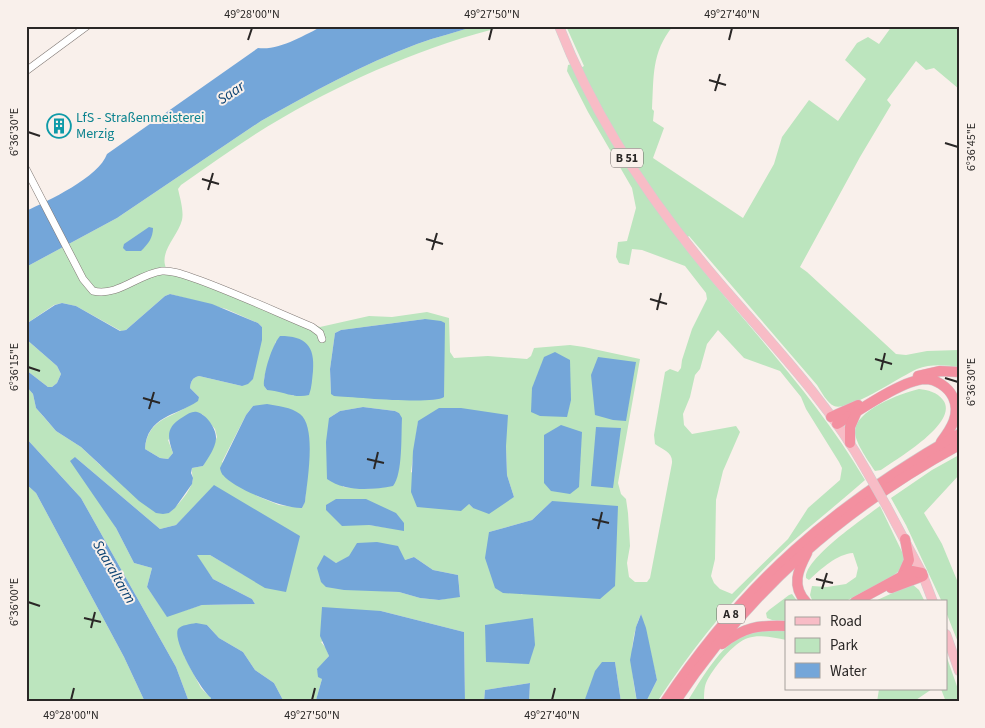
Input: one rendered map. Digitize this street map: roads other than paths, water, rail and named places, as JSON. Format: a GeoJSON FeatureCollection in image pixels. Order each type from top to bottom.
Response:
{"type":"FeatureCollection","features":[{"type":"Feature","properties":{"kind":"highway"},"geometry":{"type":"LineString","coordinates":[[834,421],[920,375],[940,371],[959,372]]}},
{"type":"Feature","properties":{"kind":"highway"},"geometry":{"type":"LineString","coordinates":[[834,421],[856,413],[912,382],[925,380],[935,382],[948,390],[954,400],[956,409],[953,425],[937,447]]}},
{"type":"Feature","properties":{"kind":"highway"},"geometry":{"type":"LineString","coordinates":[[850,443],[850,427],[856,413]]}},
{"type":"Feature","properties":{"kind":"highway","name":"A 8"},"geometry":{"type":"LineString","coordinates":[[665,702],[706,643],[745,598],[808,537],[855,500],[959,434]]}},
{"type":"Feature","properties":{"kind":"highway","name":"A 8"},"geometry":{"type":"LineString","coordinates":[[675,702],[706,658],[757,597],[813,544],[891,486],[959,445]]}},
{"type":"Feature","properties":{"kind":"highway"},"geometry":{"type":"LineString","coordinates":[[902,576],[909,560],[905,540]]}},
{"type":"Feature","properties":{"kind":"highway"},"geometry":{"type":"LineString","coordinates":[[805,600],[798,588],[796,578],[801,563],[813,544]]}},
{"type":"Feature","properties":{"kind":"highway"},"geometry":{"type":"LineString","coordinates":[[858,600],[912,571],[922,575]]}},
{"type":"Feature","properties":{"kind":"highway"},"geometry":{"type":"LineString","coordinates":[[867,600],[922,575]]}},
{"type":"Feature","properties":{"kind":"highway"},"geometry":{"type":"LineString","coordinates":[[706,658],[731,638],[750,627],[785,626]]}},
{"type":"Feature","properties":{"kind":"main road","name":"B 51"},"geometry":{"type":"LineString","coordinates":[[560,26],[579,69],[626,156],[685,240],[834,421]]}},
{"type":"Feature","properties":{"kind":"main road"},"geometry":{"type":"LineString","coordinates":[[834,421],[850,443],[887,507],[905,540],[932,600]]}},
{"type":"Feature","properties":{"kind":"main road"},"geometry":{"type":"LineString","coordinates":[[948,640],[959,671]]}},
{"type":"Feature","properties":{"kind":"street"},"geometry":{"type":"LineString","coordinates":[[26,71],[87,26]]}},
{"type":"Feature","properties":{"kind":"street"},"geometry":{"type":"LineString","coordinates":[[26,169],[88,286],[93,291],[104,293],[150,274],[162,271],[173,272],[211,285],[312,327],[320,333],[322,339]]}},
{"type":"Feature","properties":{"kind":"water","name":"Saar"},"geometry":{"type":"Polygon","coordinates":[[[323,26],[476,26],[424,41],[357,70],[318,90],[261,121],[117,218],[26,267],[26,211],[84,180],[102,163],[107,154],[258,48],[283,45],[323,26]]]}},
{"type":"Feature","properties":{"kind":"water"},"geometry":{"type":"Polygon","coordinates":[[[149,227],[153,228],[151,238],[141,251],[126,251],[123,248],[124,244],[149,227]]]}},
{"type":"Feature","properties":{"kind":"water"},"geometry":{"type":"Polygon","coordinates":[[[170,294],[212,304],[258,323],[262,327],[262,340],[253,379],[248,384],[242,386],[199,376],[192,380],[190,388],[199,397],[198,401],[164,418],[151,430],[145,449],[160,458],[168,459],[173,453],[169,432],[173,424],[188,414],[197,412],[204,416],[213,427],[216,435],[214,446],[203,466],[192,468],[192,484],[175,508],[169,513],[163,514],[156,513],[139,501],[81,447],[56,431],[36,408],[33,394],[26,386],[26,370],[48,387],[52,387],[57,383],[61,374],[57,366],[26,339],[26,324],[55,305],[62,303],[76,306],[120,331],[126,330],[165,296],[170,294]]]}},
{"type":"Feature","properties":{"kind":"water"},"geometry":{"type":"Polygon","coordinates":[[[425,319],[445,323],[444,397],[409,400],[334,396],[331,394],[330,369],[335,333],[341,330],[425,319]]]}},
{"type":"Feature","properties":{"kind":"water"},"geometry":{"type":"Polygon","coordinates":[[[280,336],[289,336],[302,340],[310,349],[313,371],[309,395],[294,395],[267,390],[264,386],[269,360],[280,336]]]}},
{"type":"Feature","properties":{"kind":"water"},"geometry":{"type":"Polygon","coordinates":[[[555,352],[570,360],[571,400],[567,417],[540,416],[531,412],[532,388],[544,357],[555,352]]]}},
{"type":"Feature","properties":{"kind":"water"},"geometry":{"type":"Polygon","coordinates":[[[598,357],[636,362],[626,421],[595,415],[591,375],[598,357]]]}},
{"type":"Feature","properties":{"kind":"water"},"geometry":{"type":"Polygon","coordinates":[[[267,404],[293,410],[300,414],[305,421],[310,442],[310,455],[305,502],[302,508],[272,502],[248,492],[229,480],[221,471],[220,468],[246,415],[253,406],[267,404]]]}},
{"type":"Feature","properties":{"kind":"water"},"geometry":{"type":"Polygon","coordinates":[[[363,407],[395,411],[402,418],[400,463],[393,486],[359,489],[342,486],[327,479],[326,442],[329,418],[340,411],[363,407]]]}},
{"type":"Feature","properties":{"kind":"water"},"geometry":{"type":"Polygon","coordinates":[[[439,408],[461,408],[508,415],[507,475],[514,497],[489,514],[473,508],[469,504],[461,511],[417,507],[411,492],[413,451],[418,421],[439,408]]]}},
{"type":"Feature","properties":{"kind":"water"},"geometry":{"type":"Polygon","coordinates":[[[561,425],[582,432],[579,487],[570,494],[551,491],[544,483],[544,435],[561,425]]]}},
{"type":"Feature","properties":{"kind":"water"},"geometry":{"type":"Polygon","coordinates":[[[596,427],[621,428],[613,488],[591,486],[596,427]]]}},
{"type":"Feature","properties":{"kind":"water","name":"Saaraltarm"},"geometry":{"type":"Polygon","coordinates":[[[26,438],[81,498],[176,667],[189,702],[145,702],[124,657],[36,493],[26,484],[26,438]]]}},
{"type":"Feature","properties":{"kind":"water"},"geometry":{"type":"Polygon","coordinates":[[[75,457],[160,529],[176,525],[214,485],[300,536],[286,592],[265,588],[210,555],[197,555],[213,579],[252,599],[255,604],[202,605],[167,617],[147,587],[152,568],[134,563],[116,528],[70,461],[75,457]]]}},
{"type":"Feature","properties":{"kind":"water"},"geometry":{"type":"Polygon","coordinates":[[[336,499],[366,499],[396,513],[404,523],[404,531],[369,525],[342,526],[326,510],[326,505],[336,499]]]}},
{"type":"Feature","properties":{"kind":"water"},"geometry":{"type":"Polygon","coordinates":[[[552,501],[618,506],[615,586],[600,599],[503,593],[495,588],[485,558],[489,532],[532,520],[552,501]]]}},
{"type":"Feature","properties":{"kind":"water"},"geometry":{"type":"Polygon","coordinates":[[[377,542],[398,546],[405,560],[414,557],[433,570],[458,575],[460,597],[439,600],[420,598],[399,592],[344,590],[326,587],[321,582],[317,568],[324,555],[336,563],[349,556],[357,543],[377,542]]]}},
{"type":"Feature","properties":{"kind":"water"},"geometry":{"type":"Polygon","coordinates":[[[322,607],[381,611],[464,632],[465,702],[319,702],[316,700],[322,679],[318,677],[317,669],[329,656],[320,636],[322,607]]]}},
{"type":"Feature","properties":{"kind":"water"},"geometry":{"type":"Polygon","coordinates":[[[641,614],[646,628],[657,680],[646,702],[637,702],[630,660],[636,627],[641,614]]]}},
{"type":"Feature","properties":{"kind":"water"},"geometry":{"type":"Polygon","coordinates":[[[533,618],[535,645],[529,664],[486,662],[485,625],[533,618]]]}},
{"type":"Feature","properties":{"kind":"water"},"geometry":{"type":"Polygon","coordinates":[[[196,623],[207,625],[219,638],[243,652],[255,670],[274,683],[284,702],[210,702],[211,698],[188,665],[177,635],[179,628],[196,623]]]}},
{"type":"Feature","properties":{"kind":"water"},"geometry":{"type":"Polygon","coordinates":[[[602,662],[615,662],[621,702],[584,702],[595,671],[602,662]]]}},
{"type":"Feature","properties":{"kind":"water"},"geometry":{"type":"Polygon","coordinates":[[[530,683],[529,702],[484,702],[485,690],[530,683]]]}},
{"type":"Feature","properties":{"kind":"place","name":"LfS - Straßenmeisterei Merzig"},"geometry":{"type":"Point","coordinates":[59,126]}}]}
